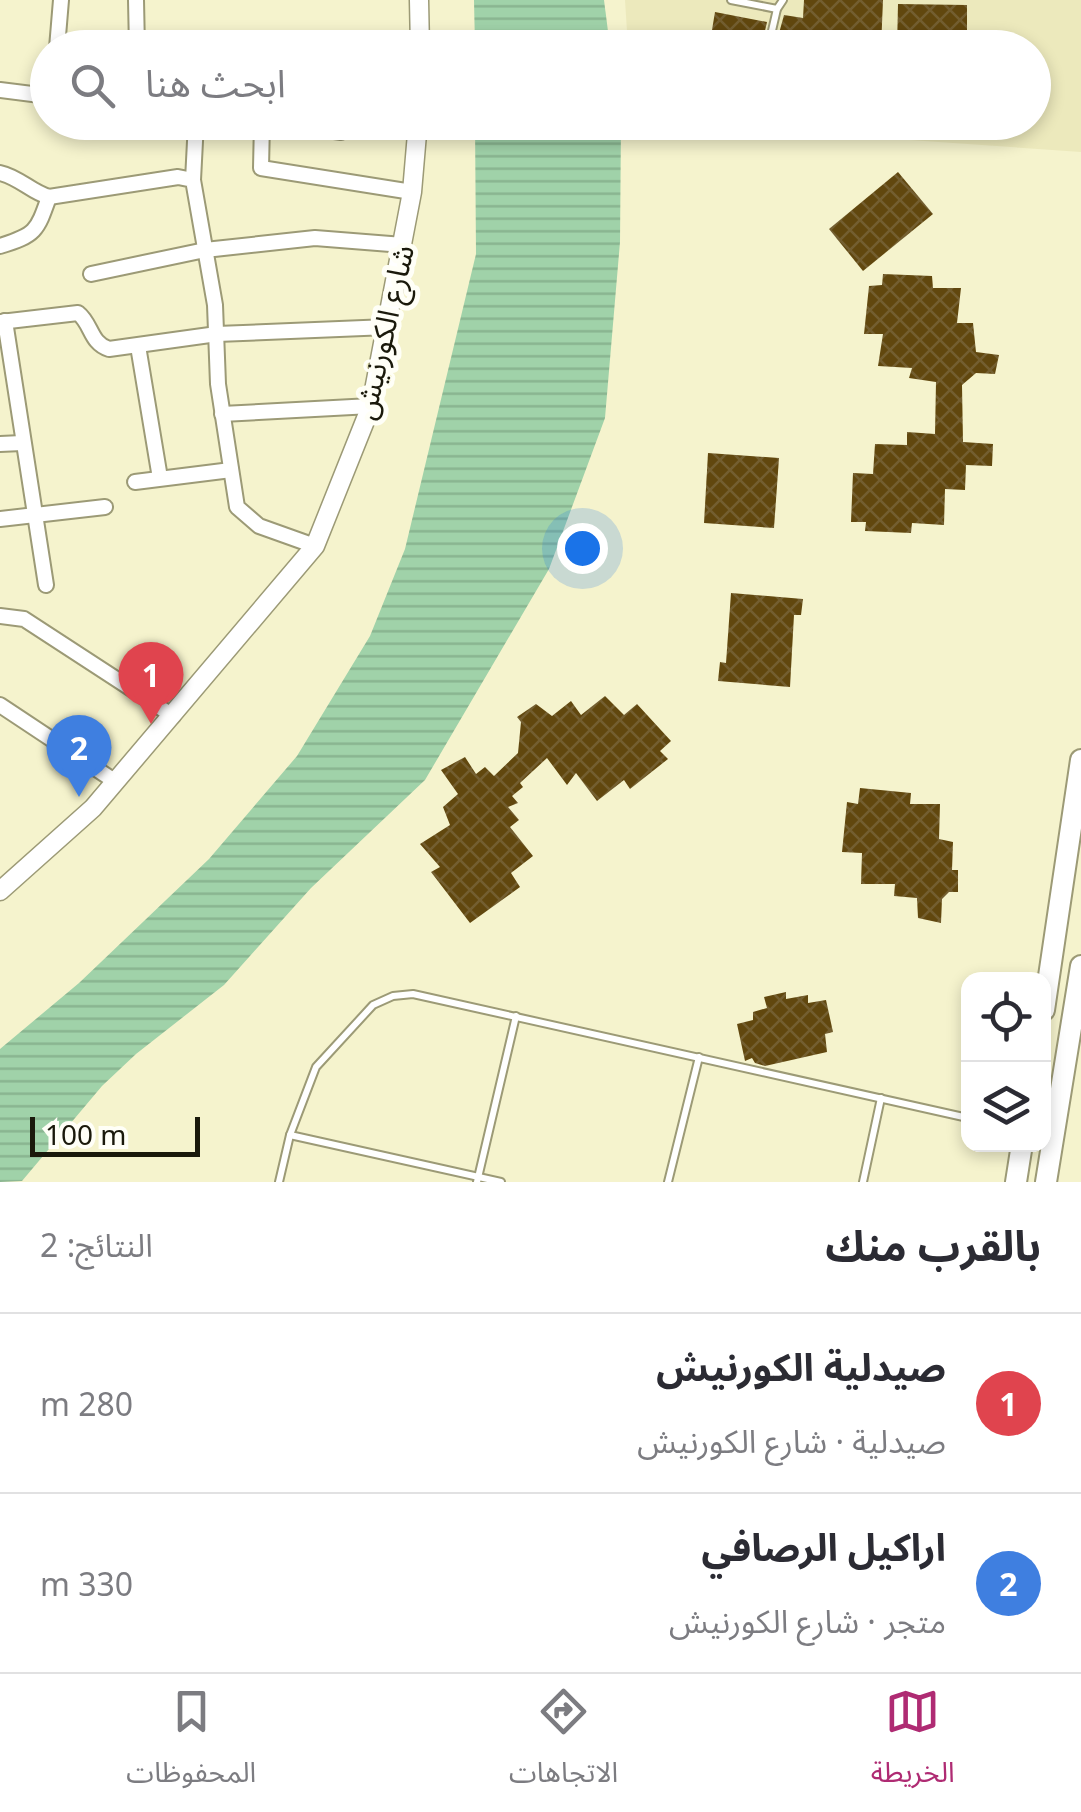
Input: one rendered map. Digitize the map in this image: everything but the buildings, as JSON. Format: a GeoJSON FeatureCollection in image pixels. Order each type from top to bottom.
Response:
{"type":"FeatureCollection","features":[{"type":"Feature","properties":{"kind":"main road"},"geometry":{"type":"LineString","coordinates":[[1050,972],[1081,760]]}},
{"type":"Feature","properties":{"kind":"main road"},"geometry":{"type":"LineString","coordinates":[[1046,1182],[1081,966]]}},
{"type":"Feature","properties":{"kind":"main road"},"geometry":{"type":"LineString","coordinates":[[1016,1182],[1021,1152]]}},
{"type":"Feature","properties":{"kind":"street"},"geometry":{"type":"LineString","coordinates":[[58,30],[61,0]]}},
{"type":"Feature","properties":{"kind":"street"},"geometry":{"type":"LineString","coordinates":[[136,0],[137,30]]}},
{"type":"Feature","properties":{"kind":"street"},"geometry":{"type":"LineString","coordinates":[[420,0],[420,30]]}},
{"type":"Feature","properties":{"kind":"street"},"geometry":{"type":"LineString","coordinates":[[0,90],[30,94]]}},
{"type":"Feature","properties":{"kind":"street"},"geometry":{"type":"LineString","coordinates":[[195,140],[193,180],[212,280],[218,384],[237,507],[259,526],[315,546]]}},
{"type":"Feature","properties":{"kind":"street"},"geometry":{"type":"LineString","coordinates":[[262,140],[261,168],[412,192]]}},
{"type":"Feature","properties":{"kind":"street","name":"شارع الكورنيش"},"geometry":{"type":"LineString","coordinates":[[0,891],[94,808],[315,546],[371,406],[412,192],[416,140]]}},
{"type":"Feature","properties":{"kind":"street"},"geometry":{"type":"LineString","coordinates":[[0,173],[49,196],[178,178],[193,180]]}},
{"type":"Feature","properties":{"kind":"street"},"geometry":{"type":"LineString","coordinates":[[0,246],[31,236],[49,196]]}},
{"type":"Feature","properties":{"kind":"street"},"geometry":{"type":"LineString","coordinates":[[91,274],[205,250],[316,238],[403,244]]}},
{"type":"Feature","properties":{"kind":"street"},"geometry":{"type":"LineString","coordinates":[[46,585],[3,322],[78,313],[101,347],[109,350],[217,334],[388,327]]}},
{"type":"Feature","properties":{"kind":"street"},"geometry":{"type":"LineString","coordinates":[[138,346],[160,478]]}},
{"type":"Feature","properties":{"kind":"street"},"geometry":{"type":"LineString","coordinates":[[222,414],[371,406]]}},
{"type":"Feature","properties":{"kind":"street"},"geometry":{"type":"LineString","coordinates":[[0,444],[22,444]]}},
{"type":"Feature","properties":{"kind":"street"},"geometry":{"type":"LineString","coordinates":[[135,482],[231,470]]}},
{"type":"Feature","properties":{"kind":"street"},"geometry":{"type":"LineString","coordinates":[[0,519],[105,507]]}},
{"type":"Feature","properties":{"kind":"street"},"geometry":{"type":"LineString","coordinates":[[0,616],[24,619],[173,716]]}},
{"type":"Feature","properties":{"kind":"street"},"geometry":{"type":"LineString","coordinates":[[0,705],[60,741],[116,782]]}},
{"type":"Feature","properties":{"kind":"lane"},"geometry":{"type":"LineString","coordinates":[[731,0],[777,10]]}},
{"type":"Feature","properties":{"kind":"lane"},"geometry":{"type":"LineString","coordinates":[[772,30],[782,0]]}},
{"type":"Feature","properties":{"kind":"lane"},"geometry":{"type":"LineString","coordinates":[[279,1182],[290,1135],[316,1067],[373,1004],[413,994],[961,1116]]}},
{"type":"Feature","properties":{"kind":"lane"},"geometry":{"type":"LineString","coordinates":[[477,1179],[516,1016]]}},
{"type":"Feature","properties":{"kind":"lane"},"geometry":{"type":"LineString","coordinates":[[668,1182],[699,1057]]}},
{"type":"Feature","properties":{"kind":"lane"},"geometry":{"type":"LineString","coordinates":[[863,1182],[881,1098]]}},
{"type":"Feature","properties":{"kind":"lane"},"geometry":{"type":"LineString","coordinates":[[290,1135],[501,1182]]}},
{"type":"Feature","properties":{"kind":"shaded area"},"geometry":{"type":"Polygon","coordinates":[[[474,0],[604,0],[608,30],[475,30],[474,0]]]}},
{"type":"Feature","properties":{"kind":"shaded area"},"geometry":{"type":"Polygon","coordinates":[[[625,0],[1081,0],[1081,152],[910,140],[1051,140],[1051,30],[627,30],[625,0]]]}},
{"type":"Feature","properties":{"kind":"shaded area"},"geometry":{"type":"Polygon","coordinates":[[[475,140],[621,140],[620,242],[605,418],[549,569],[425,780],[311,888],[224,985],[102,1086],[22,1181],[0,1182],[0,1049],[79,983],[209,859],[297,756],[370,636],[405,549],[476,254],[475,140]]]}},
{"type":"Feature","properties":{"kind":"place","name":"صيدلية الكورنيش"},"geometry":{"type":"Point","coordinates":[151,724]}},
{"type":"Feature","properties":{"kind":"place","name":"اراكيل الرصافي"},"geometry":{"type":"Point","coordinates":[79,797]}}]}
